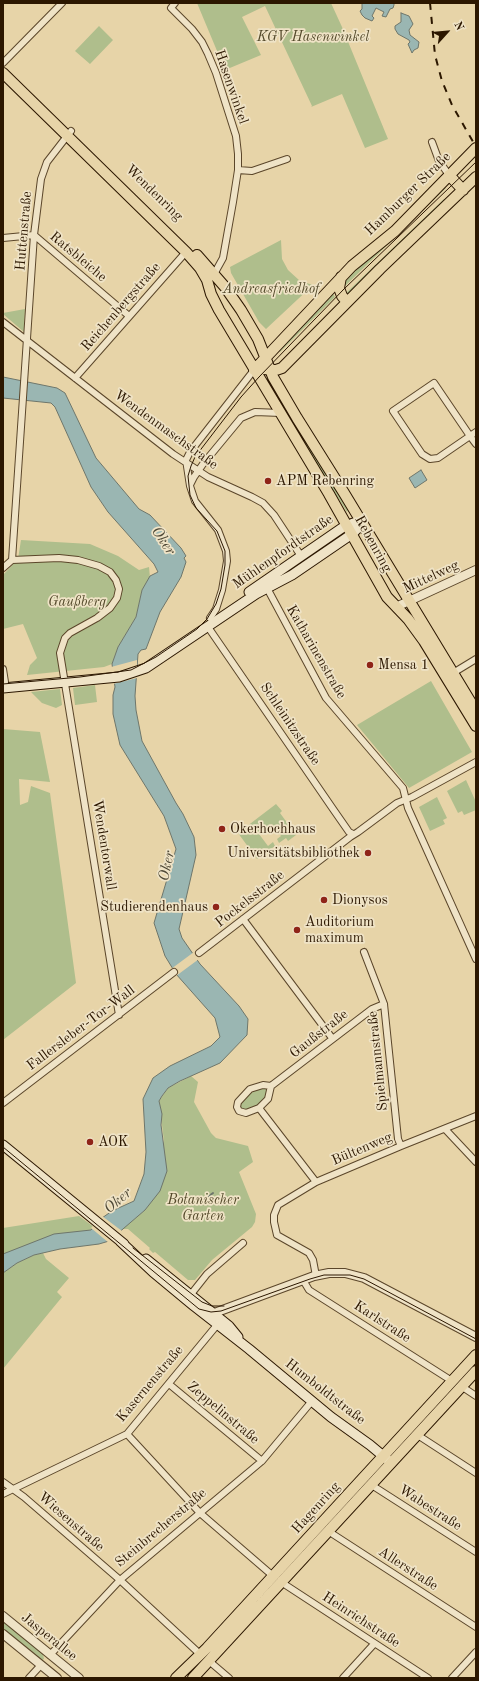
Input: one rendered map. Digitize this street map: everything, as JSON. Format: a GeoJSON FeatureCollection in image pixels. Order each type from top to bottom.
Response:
{"type":"FeatureCollection","features":[{"type":"Feature","properties":{"kind":"main road","name":"Wendenring"},"geometry":{"type":"LineString","coordinates":[[3,64],[200,268],[211,277],[214,301],[254,365]]}},
{"type":"Feature","properties":{"kind":"main road","name":"Wendenring"},"geometry":{"type":"LineString","coordinates":[[3,73],[69,133],[190,248],[211,277],[241,310],[266,356]]}},
{"type":"Feature","properties":{"kind":"main road","name":"Hamburger Straße"},"geometry":{"type":"LineString","coordinates":[[254,365],[266,356],[342,276],[367,253],[395,231],[476,148]]}},
{"type":"Feature","properties":{"kind":"main road"},"geometry":{"type":"LineString","coordinates":[[449,175],[463,190]]}},
{"type":"Feature","properties":{"kind":"main road"},"geometry":{"type":"LineString","coordinates":[[254,365],[268,379],[282,368],[380,269],[476,177]]}},
{"type":"Feature","properties":{"kind":"main road"},"geometry":{"type":"LineString","coordinates":[[342,276],[339,288],[340,293],[348,302]]}},
{"type":"Feature","properties":{"kind":"main road","name":"Rebenring"},"geometry":{"type":"LineString","coordinates":[[266,356],[268,379],[281,413],[387,597],[408,619],[424,641],[476,726]]}},
{"type":"Feature","properties":{"kind":"main road","name":"Rebenring"},"geometry":{"type":"LineString","coordinates":[[254,365],[279,388],[476,711]]}},
{"type":"Feature","properties":{"kind":"main road"},"geometry":{"type":"LineString","coordinates":[[279,388],[282,368]]}},
{"type":"Feature","properties":{"kind":"main road","name":"Mühlenpfordtstraße"},"geometry":{"type":"LineString","coordinates":[[4,685],[112,675],[137,669],[158,661],[209,622],[301,556],[349,529],[362,524]]}},
{"type":"Feature","properties":{"kind":"main road","name":"Mühlenpfordtstraße"},"geometry":{"type":"LineString","coordinates":[[209,622],[256,594],[288,578],[349,529]]}},
{"type":"Feature","properties":{"kind":"main road","name":"Humboldtstraße"},"geometry":{"type":"LineString","coordinates":[[3,1145],[120,1241],[144,1264],[188,1297],[214,1318],[242,1344],[312,1401],[387,1459]]}},
{"type":"Feature","properties":{"kind":"main road","name":"Hagenring"},"geometry":{"type":"LineString","coordinates":[[176,1678],[205,1658],[281,1582],[370,1484],[387,1459],[416,1434],[456,1384],[476,1355]]}},
{"type":"Feature","properties":{"kind":"main road","name":"Hagenring"},"geometry":{"type":"LineString","coordinates":[[193,1678],[205,1658],[273,1576],[387,1459],[456,1384],[476,1371]]}},
{"type":"Feature","properties":{"kind":"street"},"geometry":{"type":"LineString","coordinates":[[3,64],[62,3]]}},
{"type":"Feature","properties":{"kind":"street","name":"Hasenwinkel"},"geometry":{"type":"LineString","coordinates":[[175,3],[171,8],[192,29],[202,42],[216,73],[236,136],[238,170],[223,258],[211,277]]}},
{"type":"Feature","properties":{"kind":"street","name":"Huttenstraße"},"geometry":{"type":"LineString","coordinates":[[12,560],[26,376],[34,236],[41,179],[47,162],[69,133]]}},
{"type":"Feature","properties":{"kind":"street"},"geometry":{"type":"LineString","coordinates":[[432,142],[439,161],[449,175]]}},
{"type":"Feature","properties":{"kind":"street"},"geometry":{"type":"LineString","coordinates":[[238,170],[252,171],[287,159]]}},
{"type":"Feature","properties":{"kind":"street","name":"Ratsbleiche"},"geometry":{"type":"LineString","coordinates":[[3,238],[34,236],[129,316]]}},
{"type":"Feature","properties":{"kind":"street","name":"Reichenbergstraße"},"geometry":{"type":"LineString","coordinates":[[75,378],[186,252]]}},
{"type":"Feature","properties":{"kind":"street","name":"Wendenmaschstraße"},"geometry":{"type":"LineString","coordinates":[[3,322],[173,454],[208,478],[263,503],[274,515],[301,556]]}},
{"type":"Feature","properties":{"kind":"street"},"geometry":{"type":"LineString","coordinates":[[209,622],[216,609],[222,590],[227,561],[226,551],[218,530],[195,502],[190,486],[186,460],[190,452],[254,365]]}},
{"type":"Feature","properties":{"kind":"street"},"geometry":{"type":"LineString","coordinates":[[476,432],[470,436],[438,458],[430,459],[422,454],[393,411],[434,383],[470,436],[476,444]]}},
{"type":"Feature","properties":{"kind":"street"},"geometry":{"type":"LineString","coordinates":[[190,486],[198,471],[241,418],[255,412],[281,413]]}},
{"type":"Feature","properties":{"kind":"street","name":"Wendentorwall"},"geometry":{"type":"LineString","coordinates":[[12,560],[59,558],[78,560],[99,566],[110,572],[116,580],[118,589],[116,598],[110,608],[97,618],[70,633],[65,638],[60,653],[119,1015]]}},
{"type":"Feature","properties":{"kind":"street"},"geometry":{"type":"LineString","coordinates":[[3,568],[12,560]]}},
{"type":"Feature","properties":{"kind":"street","name":"Mittelweg"},"geometry":{"type":"LineString","coordinates":[[396,607],[476,570]]}},
{"type":"Feature","properties":{"kind":"street","name":"Katharinenstraße"},"geometry":{"type":"LineString","coordinates":[[267,588],[326,698],[403,788],[408,808],[476,959]]}},
{"type":"Feature","properties":{"kind":"street","name":"Schleinitzstraße"},"geometry":{"type":"LineString","coordinates":[[209,622],[333,809],[349,832],[353,834]]}},
{"type":"Feature","properties":{"kind":"street"},"geometry":{"type":"LineString","coordinates":[[453,673],[476,659]]}},
{"type":"Feature","properties":{"kind":"street"},"geometry":{"type":"LineString","coordinates":[[3,669],[4,685]]}},
{"type":"Feature","properties":{"kind":"street","name":"Pockelsstraße"},"geometry":{"type":"LineString","coordinates":[[199,953],[353,834],[358,832],[397,803],[476,762]]}},
{"type":"Feature","properties":{"kind":"street"},"geometry":{"type":"LineString","coordinates":[[243,919],[332,1038]]}},
{"type":"Feature","properties":{"kind":"street","name":"Spielmannstraße"},"geometry":{"type":"LineString","coordinates":[[364,952],[384,1004],[398,1139],[401,1146]]}},
{"type":"Feature","properties":{"kind":"street","name":"Fallersleber-Tor-Wall"},"geometry":{"type":"LineString","coordinates":[[3,1103],[174,972]]}},
{"type":"Feature","properties":{"kind":"street","name":"Gaußstraße"},"geometry":{"type":"LineString","coordinates":[[259,1108],[268,1099],[271,1086],[372,1008],[384,1004]]}},
{"type":"Feature","properties":{"kind":"street"},"geometry":{"type":"LineString","coordinates":[[271,1086],[263,1085],[253,1087],[243,1095],[237,1105],[239,1111],[243,1113],[259,1108],[316,1182]]}},
{"type":"Feature","properties":{"kind":"street","name":"Bültenweg"},"geometry":{"type":"LineString","coordinates":[[316,1276],[311,1256],[303,1249],[277,1235],[274,1215],[278,1205],[316,1182],[476,1116]]}},
{"type":"Feature","properties":{"kind":"street"},"geometry":{"type":"LineString","coordinates":[[445,1129],[476,1162]]}},
{"type":"Feature","properties":{"kind":"street"},"geometry":{"type":"LineString","coordinates":[[188,1297],[207,1274],[243,1243]]}},
{"type":"Feature","properties":{"kind":"street"},"geometry":{"type":"LineString","coordinates":[[214,1318],[303,1280],[316,1276],[340,1273],[364,1278],[476,1337]]}},
{"type":"Feature","properties":{"kind":"street","name":"Karlstraße"},"geometry":{"type":"LineString","coordinates":[[303,1280],[309,1290],[476,1396]]}},
{"type":"Feature","properties":{"kind":"street","name":"Kasernenstraße"},"geometry":{"type":"LineString","coordinates":[[3,1494],[127,1434],[169,1384],[214,1318]]}},
{"type":"Feature","properties":{"kind":"street","name":"Zeppelinstraße"},"geometry":{"type":"LineString","coordinates":[[169,1384],[262,1461]]}},
{"type":"Feature","properties":{"kind":"street","name":"Steinbrecherstraße"},"geometry":{"type":"LineString","coordinates":[[29,1678],[120,1580],[262,1461],[312,1401]]}},
{"type":"Feature","properties":{"kind":"street"},"geometry":{"type":"LineString","coordinates":[[127,1434],[200,1513],[273,1576]]}},
{"type":"Feature","properties":{"kind":"street"},"geometry":{"type":"LineString","coordinates":[[416,1434],[476,1473]]}},
{"type":"Feature","properties":{"kind":"street","name":"Wiesenstraße"},"geometry":{"type":"LineString","coordinates":[[3,1482],[24,1497],[120,1580],[205,1658],[230,1678]]}},
{"type":"Feature","properties":{"kind":"street","name":"Wabestraße"},"geometry":{"type":"LineString","coordinates":[[370,1484],[476,1552]]}},
{"type":"Feature","properties":{"kind":"street","name":"Allerstraße"},"geometry":{"type":"LineString","coordinates":[[328,1531],[476,1627]]}},
{"type":"Feature","properties":{"kind":"street","name":"Heinrichstraße"},"geometry":{"type":"LineString","coordinates":[[281,1582],[428,1678]]}},
{"type":"Feature","properties":{"kind":"street","name":"Jasperallee"},"geometry":{"type":"LineString","coordinates":[[3,1616],[79,1678]]}},
{"type":"Feature","properties":{"kind":"street","name":"Jasperallee"},"geometry":{"type":"LineString","coordinates":[[3,1634],[57,1678]]}},
{"type":"Feature","properties":{"kind":"street"},"geometry":{"type":"LineString","coordinates":[[343,1678],[374,1644]]}},
{"type":"Feature","properties":{"kind":"street"},"geometry":{"type":"LineString","coordinates":[[452,1678],[476,1652]]}},
{"type":"Feature","properties":{"kind":"green space","name":"KGV Hasenwinkel"},"geometry":{"type":"Polygon","coordinates":[[[197,3],[331,3],[388,139],[365,148],[342,94],[311,107],[312,106],[265,6],[242,17],[261,55],[225,70],[197,3]]]}},
{"type":"Feature","properties":{"kind":"green space"},"geometry":{"type":"Polygon","coordinates":[[[99,26],[113,40],[90,64],[75,51],[99,26]]]}},
{"type":"Feature","properties":{"kind":"green space"},"geometry":{"type":"Polygon","coordinates":[[[443,187],[446,188],[342,289],[344,282],[443,187]]]}},
{"type":"Feature","properties":{"kind":"green space"},"geometry":{"type":"Polygon","coordinates":[[[444,199],[445,200],[351,293],[346,293],[444,199]]]}},
{"type":"Feature","properties":{"kind":"green space","name":"Andreasfriedhof"},"geometry":{"type":"Polygon","coordinates":[[[281,240],[282,259],[288,270],[300,281],[313,285],[266,329],[259,322],[231,273],[230,267],[281,240]]]}},
{"type":"Feature","properties":{"kind":"green space"},"geometry":{"type":"Polygon","coordinates":[[[332,292],[335,297],[280,352],[279,351],[323,304],[323,301],[332,292]]]}},
{"type":"Feature","properties":{"kind":"green space"},"geometry":{"type":"Polygon","coordinates":[[[25,309],[24,332],[3,313],[25,309]]]}},
{"type":"Feature","properties":{"kind":"green space"},"geometry":{"type":"Polygon","coordinates":[[[278,398],[327,473],[348,510],[347,512],[277,400],[278,398]]]}},
{"type":"Feature","properties":{"kind":"green space","name":"Gaußberg"},"geometry":{"type":"Polygon","coordinates":[[[21,540],[90,544],[118,556],[139,570],[149,567],[150,578],[142,590],[136,617],[118,647],[112,664],[104,667],[27,675],[30,665],[37,658],[23,624],[3,629],[3,575],[18,559],[21,540]]]}},
{"type":"Feature","properties":{"kind":"green space"},"geometry":{"type":"Polygon","coordinates":[[[431,681],[472,752],[409,788],[357,725],[431,681]]]}},
{"type":"Feature","properties":{"kind":"green space"},"geometry":{"type":"Polygon","coordinates":[[[95,685],[97,702],[75,705],[73,688],[95,685]]]}},
{"type":"Feature","properties":{"kind":"green space"},"geometry":{"type":"Polygon","coordinates":[[[60,689],[62,705],[56,708],[42,703],[31,692],[60,689]]]}},
{"type":"Feature","properties":{"kind":"green space"},"geometry":{"type":"Polygon","coordinates":[[[3,729],[40,732],[50,782],[19,779],[20,805],[28,802],[31,786],[50,793],[76,983],[3,1040],[3,729]]]}},
{"type":"Feature","properties":{"kind":"green space"},"geometry":{"type":"Polygon","coordinates":[[[466,780],[476,802],[476,810],[464,815],[462,811],[458,813],[447,791],[466,780]]]}},
{"type":"Feature","properties":{"kind":"green space"},"geometry":{"type":"Polygon","coordinates":[[[437,797],[447,818],[443,820],[445,824],[430,831],[419,807],[437,797]]]}},
{"type":"Feature","properties":{"kind":"green space"},"geometry":{"type":"Polygon","coordinates":[[[276,804],[282,811],[280,813],[296,835],[288,841],[286,838],[279,843],[277,839],[281,836],[272,824],[259,834],[268,846],[273,842],[275,846],[257,859],[238,833],[276,804]]]}},
{"type":"Feature","properties":{"kind":"green space","name":"Botanischer Garten"},"geometry":{"type":"Polygon","coordinates":[[[191,1076],[198,1082],[194,1102],[211,1133],[216,1138],[248,1146],[253,1162],[239,1172],[256,1214],[255,1222],[252,1227],[212,1260],[195,1280],[188,1280],[155,1252],[153,1253],[149,1249],[150,1248],[128,1229],[122,1229],[145,1210],[164,1141],[159,1101],[168,1088],[191,1076]]]}},
{"type":"Feature","properties":{"kind":"green space"},"geometry":{"type":"Polygon","coordinates":[[[256,1088],[267,1088],[266,1097],[257,1106],[245,1110],[240,1108],[240,1103],[243,1097],[256,1088]]]}},
{"type":"Feature","properties":{"kind":"green space"},"geometry":{"type":"Polygon","coordinates":[[[79,1216],[94,1227],[91,1230],[3,1254],[3,1228],[79,1216]]]}},
{"type":"Feature","properties":{"kind":"green space"},"geometry":{"type":"Polygon","coordinates":[[[43,1253],[46,1259],[69,1278],[57,1292],[62,1297],[3,1369],[3,1273],[17,1263],[34,1255],[43,1253]]]}},
{"type":"Feature","properties":{"kind":"green space"},"geometry":{"type":"Polygon","coordinates":[[[3,1621],[43,1654],[44,1659],[42,1660],[3,1631],[3,1621]]]}},
{"type":"Feature","properties":{"kind":"water"},"geometry":{"type":"Polygon","coordinates":[[[362,3],[394,3],[394,5],[386,17],[382,16],[384,12],[376,8],[372,16],[374,18],[372,21],[362,15],[360,11],[362,9],[362,3]]]}},
{"type":"Feature","properties":{"kind":"water"},"geometry":{"type":"Polygon","coordinates":[[[401,13],[409,16],[413,24],[409,30],[410,35],[419,42],[418,48],[412,53],[408,44],[410,42],[409,40],[398,34],[395,29],[395,26],[401,22],[401,13]]]}},
{"type":"Feature","properties":{"kind":"water","name":"Oker"},"geometry":{"type":"Polygon","coordinates":[[[3,377],[57,388],[65,393],[96,458],[139,509],[150,515],[181,548],[186,556],[184,558],[186,562],[181,577],[160,612],[146,649],[141,650],[138,654],[135,696],[136,710],[142,741],[183,814],[194,837],[196,855],[179,929],[182,938],[200,964],[239,1006],[248,1019],[247,1035],[220,1063],[168,1088],[159,1101],[162,1114],[161,1125],[167,1171],[160,1191],[145,1210],[109,1241],[34,1255],[17,1263],[3,1273],[3,1254],[54,1234],[91,1230],[102,1218],[112,1211],[134,1201],[144,1174],[146,1152],[143,1099],[153,1078],[170,1066],[211,1046],[220,1037],[215,1018],[176,974],[165,956],[154,923],[176,849],[164,816],[120,745],[113,714],[113,695],[115,687],[112,664],[118,647],[136,617],[142,590],[150,576],[158,572],[154,564],[108,512],[91,487],[55,407],[51,403],[3,398],[3,377]]]}},
{"type":"Feature","properties":{"kind":"water"},"geometry":{"type":"Polygon","coordinates":[[[421,470],[427,480],[415,488],[409,478],[421,470]]]}},
{"type":"Feature","properties":{"kind":"pier"},"geometry":{"type":"Polygon","coordinates":[[[137,660],[137,678],[113,684],[111,667],[137,660]]]}},
{"type":"Feature","properties":{"kind":"pier"},"geometry":{"type":"Polygon","coordinates":[[[194,952],[199,959],[176,976],[171,969],[194,952]]]}},
{"type":"Feature","properties":{"kind":"pier"},"geometry":{"type":"Polygon","coordinates":[[[102,1216],[122,1231],[109,1243],[91,1228],[102,1216]]]}},
{"type":"Feature","properties":{"kind":"waterway"},"geometry":{"type":"LineString","coordinates":[[191,1197],[201,1199],[213,1193]]}},
{"type":"Feature","properties":{"kind":"tram line"},"geometry":{"type":"LineString","coordinates":[[3,684],[80,677],[131,670],[156,657],[197,629],[207,619],[216,604],[221,589],[225,565],[225,551],[217,531],[196,508],[190,495],[188,476],[195,457],[241,397],[259,377],[344,289],[476,162]]}},
{"type":"Feature","properties":{"kind":"tram line"},"geometry":{"type":"LineString","coordinates":[[3,1147],[199,1309],[211,1312],[221,1311],[324,1275],[350,1275],[364,1279],[476,1339]]}},
{"type":"Feature","properties":{"kind":"tram line"},"geometry":{"type":"LineString","coordinates":[[133,1248],[202,1302],[212,1306],[224,1306]]}},
{"type":"Feature","properties":{"kind":"railway"},"geometry":{"type":"LineString","coordinates":[[430,3],[435,55],[442,81],[452,105],[476,147]]}},
{"type":"Feature","properties":{"kind":"place","name":"APM Rebenring"},"geometry":{"type":"Point","coordinates":[268,481]}},
{"type":"Feature","properties":{"kind":"place","name":"Mensa 1"},"geometry":{"type":"Point","coordinates":[370,665]}},
{"type":"Feature","properties":{"kind":"place","name":"Okerhochhaus"},"geometry":{"type":"Point","coordinates":[222,829]}},
{"type":"Feature","properties":{"kind":"place","name":"Universitätsbibliothek"},"geometry":{"type":"Point","coordinates":[368,853]}},
{"type":"Feature","properties":{"kind":"place","name":"Dionysos"},"geometry":{"type":"Point","coordinates":[324,900]}},
{"type":"Feature","properties":{"kind":"place","name":"Studierendenhaus"},"geometry":{"type":"Point","coordinates":[216,907]}},
{"type":"Feature","properties":{"kind":"place","name":"Auditorium maximum"},"geometry":{"type":"Point","coordinates":[297,930]}},
{"type":"Feature","properties":{"kind":"place","name":"AOK"},"geometry":{"type":"Point","coordinates":[90,1142]}}]}
